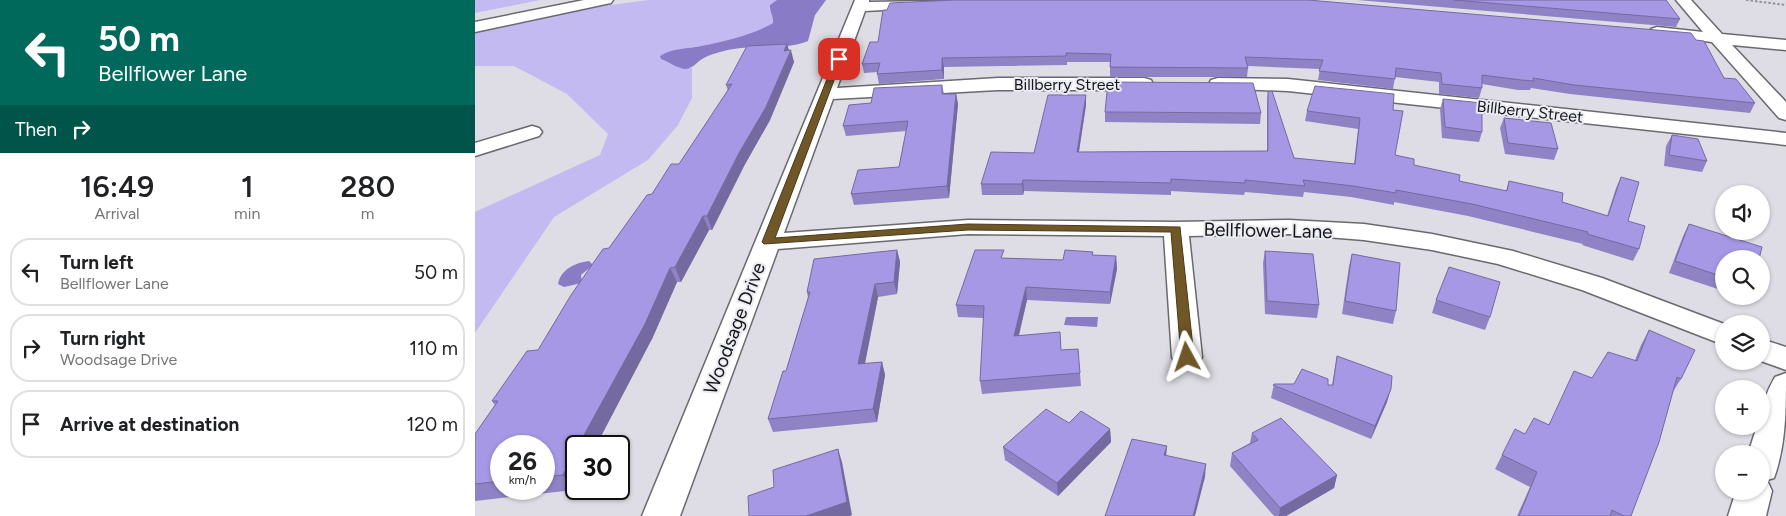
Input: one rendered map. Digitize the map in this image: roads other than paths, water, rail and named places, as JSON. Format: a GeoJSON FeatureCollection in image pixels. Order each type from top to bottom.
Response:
{"type":"FeatureCollection","features":[{"type":"Feature","properties":{"kind":"street"},"geometry":{"type":"LineString","coordinates":[[475,19],[574,0]]}},
{"type":"Feature","properties":{"kind":"street"},"geometry":{"type":"LineString","coordinates":[[475,27],[606,0]]}},
{"type":"Feature","properties":{"kind":"street"},"geometry":{"type":"LineString","coordinates":[[860,3],[996,0]]}},
{"type":"Feature","properties":{"kind":"street"},"geometry":{"type":"LineString","coordinates":[[1683,0],[1786,114]]}},
{"type":"Feature","properties":{"kind":"street","name":"Woodsage Drive"},"geometry":{"type":"LineString","coordinates":[[661,516],[860,3]]}},
{"type":"Feature","properties":{"kind":"street"},"geometry":{"type":"LineString","coordinates":[[1638,30],[1786,45]]}},
{"type":"Feature","properties":{"kind":"street","name":"Billberry Street"},"geometry":{"type":"LineString","coordinates":[[825,94],[998,84],[1158,84]]}},
{"type":"Feature","properties":{"kind":"street","name":"Billberry Street"},"geometry":{"type":"LineString","coordinates":[[1198,84],[1288,84],[1786,138]]}},
{"type":"Feature","properties":{"kind":"street"},"geometry":{"type":"LineString","coordinates":[[475,150],[533,132]]}},
{"type":"Feature","properties":{"kind":"street","name":"Bellflower Lane"},"geometry":{"type":"LineString","coordinates":[[768,242],[968,227],[1176,229],[1289,227],[1364,232],[1441,244],[1504,257],[1593,284],[1715,331]]}},
{"type":"Feature","properties":{"kind":"street"},"geometry":{"type":"LineString","coordinates":[[1176,229],[1187,357]]}},
{"type":"Feature","properties":{"kind":"street"},"geometry":{"type":"LineString","coordinates":[[1770,353],[1786,359]]}},
{"type":"Feature","properties":{"kind":"street"},"geometry":{"type":"LineString","coordinates":[[1768,445],[1786,385]]}},
{"type":"Feature","properties":{"kind":"street"},"geometry":{"type":"LineString","coordinates":[[1747,516],[1751,500]]}}]}
